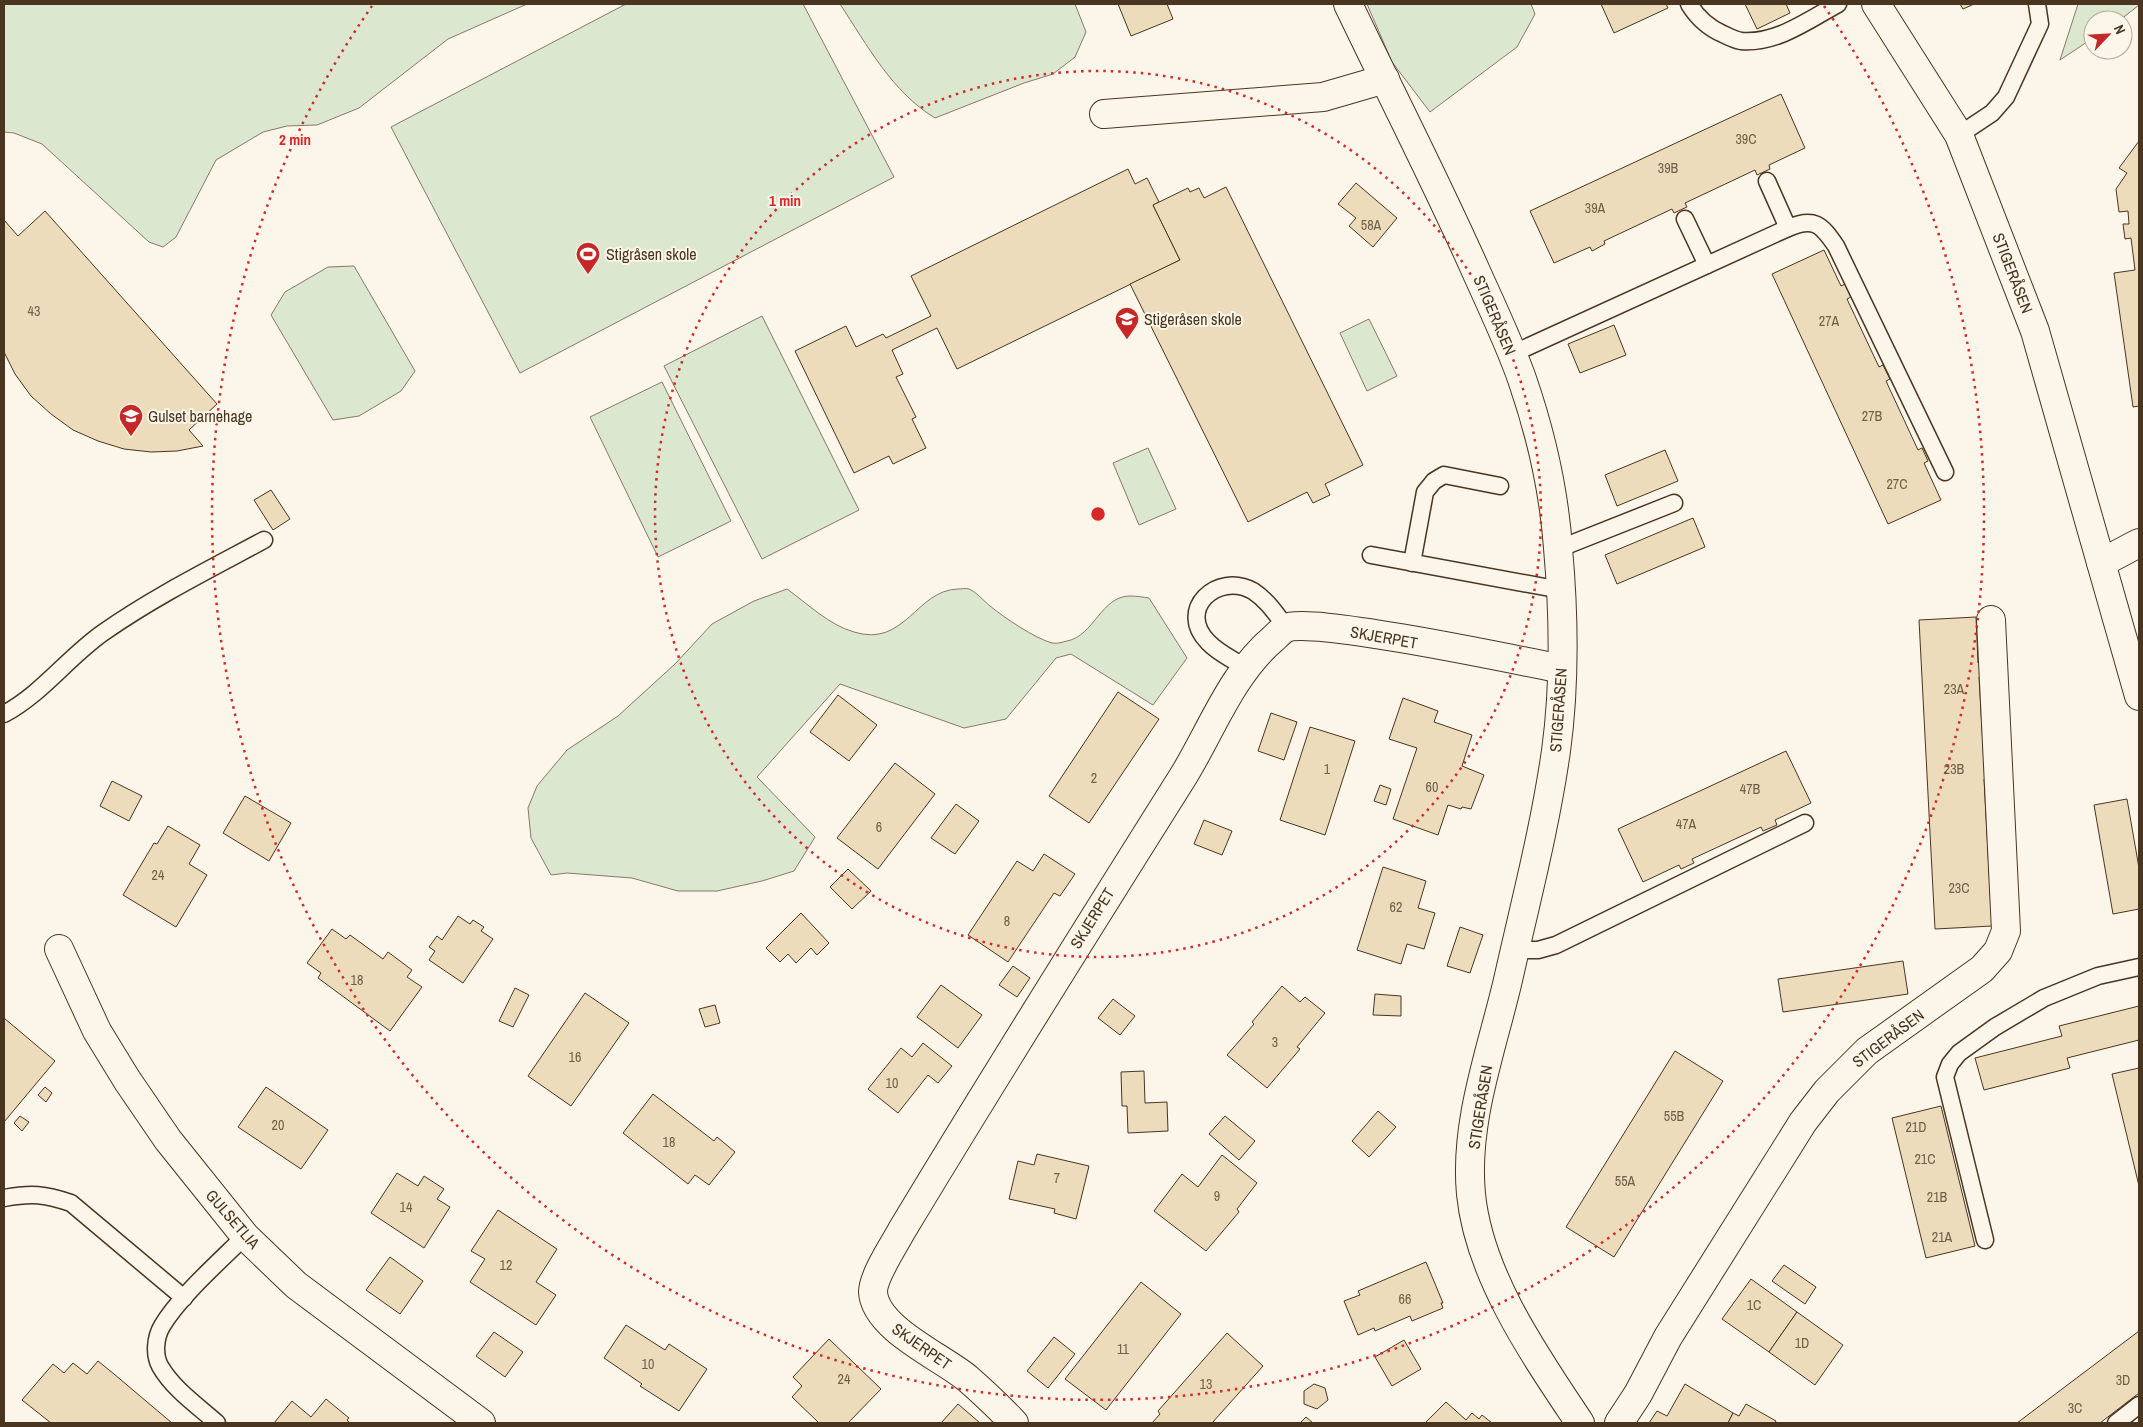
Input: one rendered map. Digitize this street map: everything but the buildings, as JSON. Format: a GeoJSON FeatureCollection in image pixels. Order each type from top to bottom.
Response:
{"type":"FeatureCollection","features":[{"type":"Feature","properties":{"kind":"street","name":"STIGERÅSEN"},"geometry":{"type":"LineString","coordinates":[[1348,4],[1423,154],[1522,377],[1542,444],[1555,513],[1561,590],[1562,668],[1556,746],[1549,798],[1482,1079],[1471,1160],[1471,1194],[1478,1231],[1488,1265],[1546,1370],[1580,1423]]}},
{"type":"Feature","properties":{"kind":"street","name":"STIGERÅSEN"},"geometry":{"type":"LineString","coordinates":[[1876,4],[1959,135],[2035,331],[2139,696]]}},
{"type":"Feature","properties":{"kind":"street"},"geometry":{"type":"LineString","coordinates":[[1104,114],[1323,97],[1385,79]]}},
{"type":"Feature","properties":{"kind":"street"},"geometry":{"type":"LineString","coordinates":[[2101,562],[2139,543]]}},
{"type":"Feature","properties":{"kind":"street","name":"STIGERÅSEN"},"geometry":{"type":"LineString","coordinates":[[1619,1423],[1638,1394],[1673,1328],[1803,1122],[1827,1091],[1866,1051],[1982,969],[1998,951],[2006,931],[1991,620]]}},
{"type":"Feature","properties":{"kind":"street","name":"SKJERPET"},"geometry":{"type":"LineString","coordinates":[[1014,1423],[967,1378],[892,1326],[882,1316],[875,1304],[873,1290],[879,1274],[907,1222],[1081,936],[1186,772],[1227,697],[1246,668],[1266,644],[1286,627],[1305,626],[1348,630],[1562,668]]}},
{"type":"Feature","properties":{"kind":"street","name":"GULSETLIA"},"geometry":{"type":"LineString","coordinates":[[59,949],[97,1031],[127,1080],[168,1140],[245,1236],[296,1285],[481,1423]]}},
{"type":"Feature","properties":{"kind":"lane"},"geometry":{"type":"LineString","coordinates":[[1689,4],[1694,12],[1715,31],[1739,41],[1762,41],[1786,32],[1838,4]]}},
{"type":"Feature","properties":{"kind":"lane"},"geometry":{"type":"LineString","coordinates":[[1959,135],[1992,114],[2006,96],[2040,24],[2037,4]]}},
{"type":"Feature","properties":{"kind":"lane"},"geometry":{"type":"LineString","coordinates":[[1767,181],[1788,228]]}},
{"type":"Feature","properties":{"kind":"lane"},"geometry":{"type":"LineString","coordinates":[[1685,219],[1707,265]]}},
{"type":"Feature","properties":{"kind":"lane"},"geometry":{"type":"LineString","coordinates":[[1512,354],[1806,221],[1816,224],[1826,232],[1836,246],[1945,472]]}},
{"type":"Feature","properties":{"kind":"lane"},"geometry":{"type":"LineString","coordinates":[[1412,563],[1425,492],[1434,481],[1444,475],[1500,486]]}},
{"type":"Feature","properties":{"kind":"lane"},"geometry":{"type":"LineString","coordinates":[[1558,549],[1674,503]]}},
{"type":"Feature","properties":{"kind":"lane"},"geometry":{"type":"LineString","coordinates":[[4,714],[23,704],[103,633],[158,597],[264,540]]}},
{"type":"Feature","properties":{"kind":"lane"},"geometry":{"type":"LineString","coordinates":[[1371,556],[1561,590]]}},
{"type":"Feature","properties":{"kind":"lane"},"geometry":{"type":"LineString","coordinates":[[1246,668],[1208,643],[1200,630],[1196,617],[1198,606],[1204,597],[1215,589],[1239,586],[1252,591],[1266,601],[1286,627]]}},
{"type":"Feature","properties":{"kind":"lane"},"geometry":{"type":"LineString","coordinates":[[1514,950],[1538,950],[1556,945],[1805,823]]}},
{"type":"Feature","properties":{"kind":"lane"},"geometry":{"type":"LineString","coordinates":[[1985,1240],[1945,1077],[1950,1064],[1959,1053],[1988,1032],[2044,998],[2098,976],[2139,967]]}},
{"type":"Feature","properties":{"kind":"lane"},"geometry":{"type":"LineString","coordinates":[[4,1198],[24,1194],[48,1195],[71,1203],[184,1298]]}},
{"type":"Feature","properties":{"kind":"lane"},"geometry":{"type":"LineString","coordinates":[[217,1423],[170,1381],[160,1365],[156,1345],[161,1327],[184,1298],[245,1236]]}},
{"type":"Feature","properties":{"kind":"lane"},"geometry":{"type":"LineString","coordinates":[[2116,1423],[2139,1405]]}},
{"type":"Feature","properties":{"kind":"green space"},"geometry":{"type":"Polygon","coordinates":[[[4,4],[527,4],[448,39],[359,108],[317,125],[287,126],[263,132],[216,160],[176,237],[163,247],[149,242],[42,144],[14,133],[4,132],[4,4]]]}},
{"type":"Feature","properties":{"kind":"green space","name":"Stigråsen skole"},"geometry":{"type":"Polygon","coordinates":[[[626,4],[803,4],[894,177],[520,373],[391,127],[626,4]]]}},
{"type":"Feature","properties":{"kind":"green space"},"geometry":{"type":"Polygon","coordinates":[[[840,4],[1075,4],[1086,32],[1075,57],[1053,74],[1024,83],[935,118],[906,95],[893,81],[840,4]]]}},
{"type":"Feature","properties":{"kind":"green space"},"geometry":{"type":"Polygon","coordinates":[[[1367,4],[1531,4],[1535,14],[1517,47],[1430,112],[1392,62],[1367,4]]]}},
{"type":"Feature","properties":{"kind":"green space"},"geometry":{"type":"Polygon","coordinates":[[[2078,4],[2139,4],[2133,10],[2083,10],[2083,45],[2060,60],[2078,4]]]}},
{"type":"Feature","properties":{"kind":"green space"},"geometry":{"type":"Polygon","coordinates":[[[354,266],[415,371],[401,391],[359,416],[333,420],[271,315],[285,292],[328,267],[354,266]]]}},
{"type":"Feature","properties":{"kind":"green space"},"geometry":{"type":"Polygon","coordinates":[[[762,316],[859,510],[762,559],[664,366],[762,316]]]}},
{"type":"Feature","properties":{"kind":"green space"},"geometry":{"type":"Polygon","coordinates":[[[1369,319],[1397,376],[1367,391],[1340,333],[1369,319]]]}},
{"type":"Feature","properties":{"kind":"green space"},"geometry":{"type":"Polygon","coordinates":[[[662,382],[731,521],[658,557],[590,417],[662,382]]]}},
{"type":"Feature","properties":{"kind":"green space"},"geometry":{"type":"Polygon","coordinates":[[[1148,448],[1176,509],[1139,525],[1113,463],[1148,448]]]}},
{"type":"Feature","properties":{"kind":"green space"},"geometry":{"type":"Polygon","coordinates":[[[787,589],[819,614],[845,629],[871,635],[886,632],[898,626],[931,598],[944,592],[968,589],[1020,627],[1037,637],[1054,643],[1076,638],[1091,625],[1104,609],[1120,598],[1130,596],[1149,598],[1187,658],[1153,705],[1071,654],[1056,658],[1006,719],[964,728],[840,684],[757,777],[815,837],[794,871],[762,881],[717,891],[678,891],[632,878],[567,873],[551,875],[531,838],[528,808],[537,786],[567,750],[618,716],[675,664],[712,624],[754,601],[787,589]]]}},
{"type":"Feature","properties":{"kind":"place","name":"Stigråsen skole"},"geometry":{"type":"Point","coordinates":[588,275]}},
{"type":"Feature","properties":{"kind":"place","name":"Stigeråsen skole"},"geometry":{"type":"Point","coordinates":[1127,340]}},
{"type":"Feature","properties":{"kind":"place","name":"Gulset barnehage"},"geometry":{"type":"Point","coordinates":[131,437]}}]}
